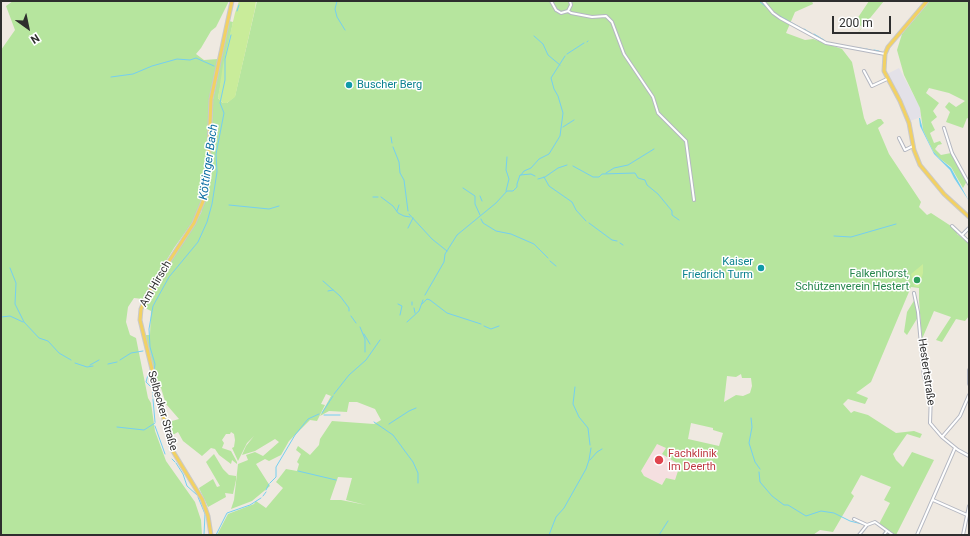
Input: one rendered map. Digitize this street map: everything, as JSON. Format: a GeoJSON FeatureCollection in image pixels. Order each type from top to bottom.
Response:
{"type":"FeatureCollection","features":[{"type":"Feature","properties":{"kind":"main road","name":"Am Hirsch"},"geometry":{"type":"LineString","coordinates":[[146,351],[140,325],[143,303],[194,223],[202,207],[207,184],[211,100],[232,1]]}},
{"type":"Feature","properties":{"kind":"main road"},"geometry":{"type":"LineString","coordinates":[[927,1],[893,39],[885,54],[884,71],[903,107],[910,126],[916,157],[924,171],[969,218]]}},
{"type":"Feature","properties":{"kind":"main road","name":"Selbecker Straße"},"geometry":{"type":"LineString","coordinates":[[146,351],[171,448],[202,500],[208,516],[211,535]]}},
{"type":"Feature","properties":{"kind":"street"},"geometry":{"type":"LineString","coordinates":[[551,1],[556,10],[561,13],[568,11],[571,13],[592,17],[606,16],[612,22],[624,54],[652,97],[658,113],[686,141],[694,200]]}},
{"type":"Feature","properties":{"kind":"street"},"geometry":{"type":"LineString","coordinates":[[568,11],[571,5],[570,1]]}},
{"type":"Feature","properties":{"kind":"street"},"geometry":{"type":"LineString","coordinates":[[763,1],[776,16],[826,43],[885,54]]}},
{"type":"Feature","properties":{"kind":"street"},"geometry":{"type":"LineString","coordinates":[[864,71],[872,86],[887,79]]}},
{"type":"Feature","properties":{"kind":"street"},"geometry":{"type":"LineString","coordinates":[[944,128],[952,153],[969,184]]}},
{"type":"Feature","properties":{"kind":"street"},"geometry":{"type":"LineString","coordinates":[[899,138],[905,150],[913,146]]}},
{"type":"Feature","properties":{"kind":"street"},"geometry":{"type":"LineString","coordinates":[[952,226],[969,242]]}},
{"type":"Feature","properties":{"kind":"street"},"geometry":{"type":"LineString","coordinates":[[962,235],[969,228]]}},
{"type":"Feature","properties":{"kind":"street","name":"Hestertstraße"},"geometry":{"type":"LineString","coordinates":[[914,293],[918,312],[924,377],[931,394],[931,413],[929,421],[942,437],[955,448],[969,456]]}},
{"type":"Feature","properties":{"kind":"street"},"geometry":{"type":"LineString","coordinates":[[969,370],[969,384]]}},
{"type":"Feature","properties":{"kind":"street"},"geometry":{"type":"LineString","coordinates":[[942,437],[957,420],[969,395]]}},
{"type":"Feature","properties":{"kind":"street"},"geometry":{"type":"LineString","coordinates":[[965,406],[969,408]]}},
{"type":"Feature","properties":{"kind":"street"},"geometry":{"type":"LineString","coordinates":[[917,535],[955,448]]}},
{"type":"Feature","properties":{"kind":"street"},"geometry":{"type":"LineString","coordinates":[[933,500],[967,515]]}},
{"type":"Feature","properties":{"kind":"street"},"geometry":{"type":"LineString","coordinates":[[963,535],[969,506]]}},
{"type":"Feature","properties":{"kind":"street"},"geometry":{"type":"LineString","coordinates":[[854,519],[867,525]]}},
{"type":"Feature","properties":{"kind":"street"},"geometry":{"type":"LineString","coordinates":[[859,535],[867,525],[875,522],[893,535]]}},
{"type":"Feature","properties":{"kind":"street"},"geometry":{"type":"LineString","coordinates":[[884,535],[887,531]]}},
{"type":"Feature","properties":{"kind":"shaded area"},"geometry":{"type":"Polygon","coordinates":[[[899,68],[920,107],[921,117],[910,121],[902,99],[887,74],[899,68]]]}},
{"type":"Feature","properties":{"kind":"shaded area","name":"Fachklinik Im Deerth"},"geometry":{"type":"Polygon","coordinates":[[[657,443],[666,448],[663,454],[680,465],[675,480],[663,485],[644,476],[641,471],[657,443]]]}},
{"type":"Feature","properties":{"kind":"green space"},"geometry":{"type":"Polygon","coordinates":[[[13,1],[229,1],[216,27],[211,31],[196,54],[204,60],[218,59],[209,104],[207,171],[203,196],[194,220],[174,248],[143,299],[134,298],[128,307],[126,322],[130,335],[136,338],[148,398],[151,403],[155,431],[166,461],[195,502],[201,520],[202,535],[1,535],[1,50],[15,30],[6,6],[13,1]]]}},
{"type":"Feature","properties":{"kind":"green space"},"geometry":{"type":"Polygon","coordinates":[[[239,1],[256,1],[255,9],[235,97],[227,103],[223,103],[218,98],[223,65],[239,1]]]}},
{"type":"Feature","properties":{"kind":"green space"},"geometry":{"type":"Polygon","coordinates":[[[257,1],[812,1],[813,4],[795,12],[786,33],[805,40],[813,39],[842,49],[852,62],[864,118],[867,125],[878,119],[881,119],[884,123],[878,128],[889,154],[921,202],[919,207],[927,215],[931,213],[951,226],[958,232],[957,234],[969,243],[969,316],[965,321],[956,319],[942,342],[936,340],[951,317],[934,311],[922,339],[919,288],[911,287],[871,382],[856,393],[868,398],[865,404],[848,399],[843,404],[851,413],[854,411],[868,415],[896,433],[914,431],[922,434],[920,438],[907,434],[893,454],[896,460],[903,467],[912,452],[934,460],[896,535],[879,524],[890,503],[884,500],[891,487],[861,475],[851,493],[854,496],[833,532],[820,530],[813,535],[217,535],[228,514],[254,504],[256,501],[266,508],[283,488],[276,482],[286,469],[297,471],[299,464],[297,462],[301,454],[296,450],[298,446],[310,455],[319,445],[320,439],[332,421],[374,424],[381,420],[375,409],[357,402],[349,402],[347,412],[329,411],[320,416],[331,396],[326,394],[321,404],[325,405],[317,421],[310,420],[289,441],[281,455],[269,461],[265,459],[256,464],[270,486],[252,501],[231,509],[234,500],[238,464],[248,460],[246,455],[255,452],[263,456],[279,442],[275,439],[255,451],[242,455],[246,446],[254,436],[247,443],[238,461],[232,448],[234,447],[235,440],[234,434],[231,432],[230,434],[226,434],[222,440],[224,443],[222,448],[231,451],[237,462],[237,464],[232,460],[231,464],[219,455],[215,449],[211,448],[202,456],[183,441],[178,432],[169,437],[165,423],[179,419],[166,404],[161,388],[156,387],[143,335],[150,335],[151,311],[143,307],[201,213],[210,178],[213,99],[229,21],[233,22],[218,98],[223,103],[227,103],[235,96],[257,1]],[[741,374],[736,377],[727,376],[724,402],[736,395],[743,396],[750,393],[752,386],[751,378],[742,378],[741,374]],[[691,423],[688,439],[719,446],[723,433],[713,430],[713,428],[691,423]],[[657,444],[641,471],[644,476],[662,485],[666,478],[675,480],[680,465],[662,454],[666,448],[657,444]],[[338,477],[330,500],[341,500],[366,505],[346,500],[352,478],[338,477]]]}},
{"type":"Feature","properties":{"kind":"green space"},"geometry":{"type":"Polygon","coordinates":[[[869,1],[884,1],[857,34],[862,27],[858,24],[857,19],[869,1]]]}},
{"type":"Feature","properties":{"kind":"green space"},"geometry":{"type":"Polygon","coordinates":[[[930,1],[969,1],[969,119],[967,118],[963,128],[946,122],[950,112],[945,107],[949,102],[956,107],[965,101],[949,93],[929,88],[926,93],[939,103],[933,111],[937,117],[931,122],[935,130],[930,133],[934,143],[940,141],[942,144],[938,145],[935,149],[941,155],[951,153],[967,181],[963,188],[951,167],[939,158],[933,151],[923,130],[920,108],[904,75],[897,50],[902,34],[930,1]]]}},
{"type":"Feature","properties":{"kind":"green space","name":"Falkenhorst, Schützenverein Hestert"},"geometry":{"type":"Polygon","coordinates":[[[923,264],[923,273],[919,287],[914,286],[911,274],[923,264]]]}},
{"type":"Feature","properties":{"kind":"green space"},"geometry":{"type":"Polygon","coordinates":[[[915,299],[918,317],[907,335],[904,332],[907,312],[915,299]]]}},
{"type":"Feature","properties":{"kind":"green space"},"geometry":{"type":"Polygon","coordinates":[[[214,454],[223,469],[229,475],[236,476],[236,480],[233,494],[225,493],[226,497],[208,507],[199,488],[213,479],[217,487],[220,486],[206,462],[214,454]]]}},
{"type":"Feature","properties":{"kind":"water"},"geometry":{"type":"Polygon","coordinates":[[[919,118],[933,151],[951,168],[969,201],[950,170],[934,154],[920,126],[919,118]]]}},
{"type":"Feature","properties":{"kind":"waterway"},"geometry":{"type":"LineString","coordinates":[[337,1],[335,9],[337,17],[345,30]]}},
{"type":"Feature","properties":{"kind":"waterway"},"geometry":{"type":"LineString","coordinates":[[759,1],[766,7]]}},
{"type":"Feature","properties":{"kind":"waterway","name":"Köttinger Bach"},"geometry":{"type":"LineString","coordinates":[[237,11],[239,5]]}},
{"type":"Feature","properties":{"kind":"waterway"},"geometry":{"type":"LineString","coordinates":[[778,15],[801,28]]}},
{"type":"Feature","properties":{"kind":"waterway"},"geometry":{"type":"LineString","coordinates":[[807,31],[811,33]]}},
{"type":"Feature","properties":{"kind":"waterway"},"geometry":{"type":"LineString","coordinates":[[814,34],[824,40]]}},
{"type":"Feature","properties":{"kind":"waterway","name":"Köttinger Bach"},"geometry":{"type":"LineString","coordinates":[[154,372],[155,364],[150,347],[149,329],[153,306],[169,277],[198,242],[207,222],[212,204],[217,172],[216,154],[224,113],[220,103],[225,80],[225,59],[231,35]]}},
{"type":"Feature","properties":{"kind":"waterway"},"geometry":{"type":"LineString","coordinates":[[534,36],[543,44],[548,55],[560,65]]}},
{"type":"Feature","properties":{"kind":"waterway"},"geometry":{"type":"LineString","coordinates":[[567,54],[584,43]]}},
{"type":"Feature","properties":{"kind":"waterway"},"geometry":{"type":"LineString","coordinates":[[851,47],[858,48]]}},
{"type":"Feature","properties":{"kind":"waterway"},"geometry":{"type":"LineString","coordinates":[[860,48],[864,49]]}},
{"type":"Feature","properties":{"kind":"waterway"},"geometry":{"type":"LineString","coordinates":[[866,49],[871,50]]}},
{"type":"Feature","properties":{"kind":"waterway"},"geometry":{"type":"LineString","coordinates":[[874,50],[879,51]]}},
{"type":"Feature","properties":{"kind":"waterway"},"geometry":{"type":"LineString","coordinates":[[521,175],[524,171],[531,168],[539,159],[549,154],[560,136],[563,113],[551,78],[565,56]]}},
{"type":"Feature","properties":{"kind":"waterway"},"geometry":{"type":"LineString","coordinates":[[111,77],[133,74],[152,66],[177,59],[190,60],[196,58],[214,66]]}},
{"type":"Feature","properties":{"kind":"waterway"},"geometry":{"type":"LineString","coordinates":[[563,127],[574,120]]}},
{"type":"Feature","properties":{"kind":"waterway"},"geometry":{"type":"LineString","coordinates":[[391,137],[392,143]]}},
{"type":"Feature","properties":{"kind":"waterway"},"geometry":{"type":"LineString","coordinates":[[393,147],[399,162],[400,173],[404,180],[408,211]]}},
{"type":"Feature","properties":{"kind":"waterway"},"geometry":{"type":"LineString","coordinates":[[606,173],[614,168],[628,165],[654,149]]}},
{"type":"Feature","properties":{"kind":"waterway"},"geometry":{"type":"LineString","coordinates":[[506,191],[509,179],[506,170],[507,157]]}},
{"type":"Feature","properties":{"kind":"waterway"},"geometry":{"type":"LineString","coordinates":[[538,179],[545,177],[558,168],[567,165]]}},
{"type":"Feature","properties":{"kind":"waterway"},"geometry":{"type":"LineString","coordinates":[[573,166],[593,177],[599,177],[602,174],[635,173],[638,178],[645,180],[647,185],[658,194],[672,211],[672,215],[679,220]]}},
{"type":"Feature","properties":{"kind":"waterway"},"geometry":{"type":"LineString","coordinates":[[425,295],[444,262],[445,254],[457,235],[496,203],[507,191],[513,191],[517,187],[520,175],[531,174],[535,176]]}},
{"type":"Feature","properties":{"kind":"waterway"},"geometry":{"type":"LineString","coordinates":[[544,177],[549,186],[572,202],[576,210],[586,221]]}},
{"type":"Feature","properties":{"kind":"waterway"},"geometry":{"type":"LineString","coordinates":[[463,188],[475,196],[475,204],[480,215]]}},
{"type":"Feature","properties":{"kind":"waterway"},"geometry":{"type":"LineString","coordinates":[[480,196],[482,201]]}},
{"type":"Feature","properties":{"kind":"waterway"},"geometry":{"type":"LineString","coordinates":[[373,197],[378,197]]}},
{"type":"Feature","properties":{"kind":"waterway"},"geometry":{"type":"LineString","coordinates":[[381,197],[393,206],[398,213],[410,217]]}},
{"type":"Feature","properties":{"kind":"waterway"},"geometry":{"type":"LineString","coordinates":[[229,205],[269,209],[279,206]]}},
{"type":"Feature","properties":{"kind":"waterway"},"geometry":{"type":"LineString","coordinates":[[397,211],[399,205]]}},
{"type":"Feature","properties":{"kind":"waterway"},"geometry":{"type":"LineString","coordinates":[[409,214],[432,239],[447,251]]}},
{"type":"Feature","properties":{"kind":"waterway"},"geometry":{"type":"LineString","coordinates":[[408,228],[413,218]]}},
{"type":"Feature","properties":{"kind":"waterway"},"geometry":{"type":"LineString","coordinates":[[481,219],[483,223],[496,231],[511,234],[534,244],[548,258]]}},
{"type":"Feature","properties":{"kind":"waterway"},"geometry":{"type":"LineString","coordinates":[[589,223],[612,240],[617,241]]}},
{"type":"Feature","properties":{"kind":"waterway"},"geometry":{"type":"LineString","coordinates":[[834,236],[851,237],[896,224]]}},
{"type":"Feature","properties":{"kind":"waterway"},"geometry":{"type":"LineString","coordinates":[[550,261],[556,266]]}},
{"type":"Feature","properties":{"kind":"waterway"},"geometry":{"type":"LineString","coordinates":[[10,268],[16,283],[15,304],[24,322],[39,338],[48,341],[59,353],[71,360]]}},
{"type":"Feature","properties":{"kind":"waterway"},"geometry":{"type":"LineString","coordinates":[[323,281],[340,296],[349,308],[349,311]]}},
{"type":"Feature","properties":{"kind":"waterway"},"geometry":{"type":"LineString","coordinates":[[328,291],[333,290]]}},
{"type":"Feature","properties":{"kind":"waterway"},"geometry":{"type":"LineString","coordinates":[[422,304],[427,299],[430,300],[447,313],[481,324]]}},
{"type":"Feature","properties":{"kind":"waterway"},"geometry":{"type":"LineString","coordinates":[[407,322],[419,311],[423,300]]}},
{"type":"Feature","properties":{"kind":"waterway"},"geometry":{"type":"LineString","coordinates":[[398,304],[402,306],[400,315]]}},
{"type":"Feature","properties":{"kind":"waterway"},"geometry":{"type":"LineString","coordinates":[[414,308],[415,313]]}},
{"type":"Feature","properties":{"kind":"waterway"},"geometry":{"type":"LineString","coordinates":[[1,317],[10,316],[23,322]]}},
{"type":"Feature","properties":{"kind":"waterway"},"geometry":{"type":"LineString","coordinates":[[351,316],[356,323]]}},
{"type":"Feature","properties":{"kind":"waterway"},"geometry":{"type":"LineString","coordinates":[[484,326],[491,329],[499,326]]}},
{"type":"Feature","properties":{"kind":"waterway"},"geometry":{"type":"LineString","coordinates":[[360,327],[365,339],[365,352]]}},
{"type":"Feature","properties":{"kind":"waterway"},"geometry":{"type":"LineString","coordinates":[[364,334],[370,344]]}},
{"type":"Feature","properties":{"kind":"waterway"},"geometry":{"type":"LineString","coordinates":[[334,394],[349,375],[366,360],[380,340]]}},
{"type":"Feature","properties":{"kind":"waterway"},"geometry":{"type":"LineString","coordinates":[[120,360],[131,353],[143,351]]}},
{"type":"Feature","properties":{"kind":"waterway"},"geometry":{"type":"LineString","coordinates":[[90,365],[99,360]]}},
{"type":"Feature","properties":{"kind":"waterway"},"geometry":{"type":"LineString","coordinates":[[108,364],[117,362]]}},
{"type":"Feature","properties":{"kind":"waterway"},"geometry":{"type":"LineString","coordinates":[[75,363],[87,367],[93,366]]}},
{"type":"Feature","properties":{"kind":"waterway","name":"Köttinger Bach"},"geometry":{"type":"LineString","coordinates":[[148,375],[146,382],[152,388],[153,393]]}},
{"type":"Feature","properties":{"kind":"waterway"},"geometry":{"type":"LineString","coordinates":[[575,387],[573,404],[579,417],[588,428],[590,445]]}},
{"type":"Feature","properties":{"kind":"waterway"},"geometry":{"type":"LineString","coordinates":[[322,413],[333,396]]}},
{"type":"Feature","properties":{"kind":"waterway","name":"Köttinger Bach"},"geometry":{"type":"LineString","coordinates":[[153,399],[155,422]]}},
{"type":"Feature","properties":{"kind":"waterway"},"geometry":{"type":"LineString","coordinates":[[389,424],[416,408]]}},
{"type":"Feature","properties":{"kind":"waterway"},"geometry":{"type":"LineString","coordinates":[[270,483],[276,477],[276,467],[295,435],[308,419],[319,414]]}},
{"type":"Feature","properties":{"kind":"waterway"},"geometry":{"type":"LineString","coordinates":[[324,415],[340,415]]}},
{"type":"Feature","properties":{"kind":"waterway"},"geometry":{"type":"LineString","coordinates":[[751,418],[752,427],[749,443],[755,462],[760,469]]}},
{"type":"Feature","properties":{"kind":"waterway"},"geometry":{"type":"LineString","coordinates":[[374,422],[393,435],[413,462],[418,473],[418,483]]}},
{"type":"Feature","properties":{"kind":"waterway"},"geometry":{"type":"LineString","coordinates":[[117,427],[144,430],[155,423]]}},
{"type":"Feature","properties":{"kind":"waterway","name":"Köttinger Bach"},"geometry":{"type":"LineString","coordinates":[[155,426],[165,454]]}},
{"type":"Feature","properties":{"kind":"waterway"},"geometry":{"type":"LineString","coordinates":[[549,535],[556,517],[564,508],[586,469],[591,448]]}},
{"type":"Feature","properties":{"kind":"waterway"},"geometry":{"type":"LineString","coordinates":[[590,460],[602,449]]}},
{"type":"Feature","properties":{"kind":"waterway","name":"Köttinger Bach"},"geometry":{"type":"LineString","coordinates":[[172,459],[175,462]]}},
{"type":"Feature","properties":{"kind":"waterway","name":"Köttinger Bach"},"geometry":{"type":"LineString","coordinates":[[176,463],[183,474],[187,486],[197,495]]}},
{"type":"Feature","properties":{"kind":"waterway"},"geometry":{"type":"LineString","coordinates":[[298,471],[336,480]]}},
{"type":"Feature","properties":{"kind":"waterway"},"geometry":{"type":"LineString","coordinates":[[759,472],[760,482],[772,496],[784,505],[788,505],[806,516],[821,511],[834,513],[850,521],[862,524]]}},
{"type":"Feature","properties":{"kind":"waterway"},"geometry":{"type":"LineString","coordinates":[[266,490],[269,484]]}},
{"type":"Feature","properties":{"kind":"waterway"},"geometry":{"type":"LineString","coordinates":[[263,496],[266,492]]}},
{"type":"Feature","properties":{"kind":"waterway","name":"Köttinger Bach"},"geometry":{"type":"LineString","coordinates":[[198,497],[205,514],[204,535]]}},
{"type":"Feature","properties":{"kind":"waterway"},"geometry":{"type":"LineString","coordinates":[[216,535],[227,513],[250,505],[261,498]]}},
{"type":"Feature","properties":{"kind":"waterway"},"geometry":{"type":"LineString","coordinates":[[659,535],[668,521]]}},
{"type":"Feature","properties":{"kind":"place","name":"Buscher Berg"},"geometry":{"type":"Point","coordinates":[349,85]}},
{"type":"Feature","properties":{"kind":"place","name":"Kaiser Friedrich Turm"},"geometry":{"type":"Point","coordinates":[761,268]}},
{"type":"Feature","properties":{"kind":"place","name":"Falkenhorst, Schützenverein Hestert"},"geometry":{"type":"Point","coordinates":[917,280]}},
{"type":"Feature","properties":{"kind":"place","name":"Fachklinik Im Deerth"},"geometry":{"type":"Point","coordinates":[659,460]}}]}
